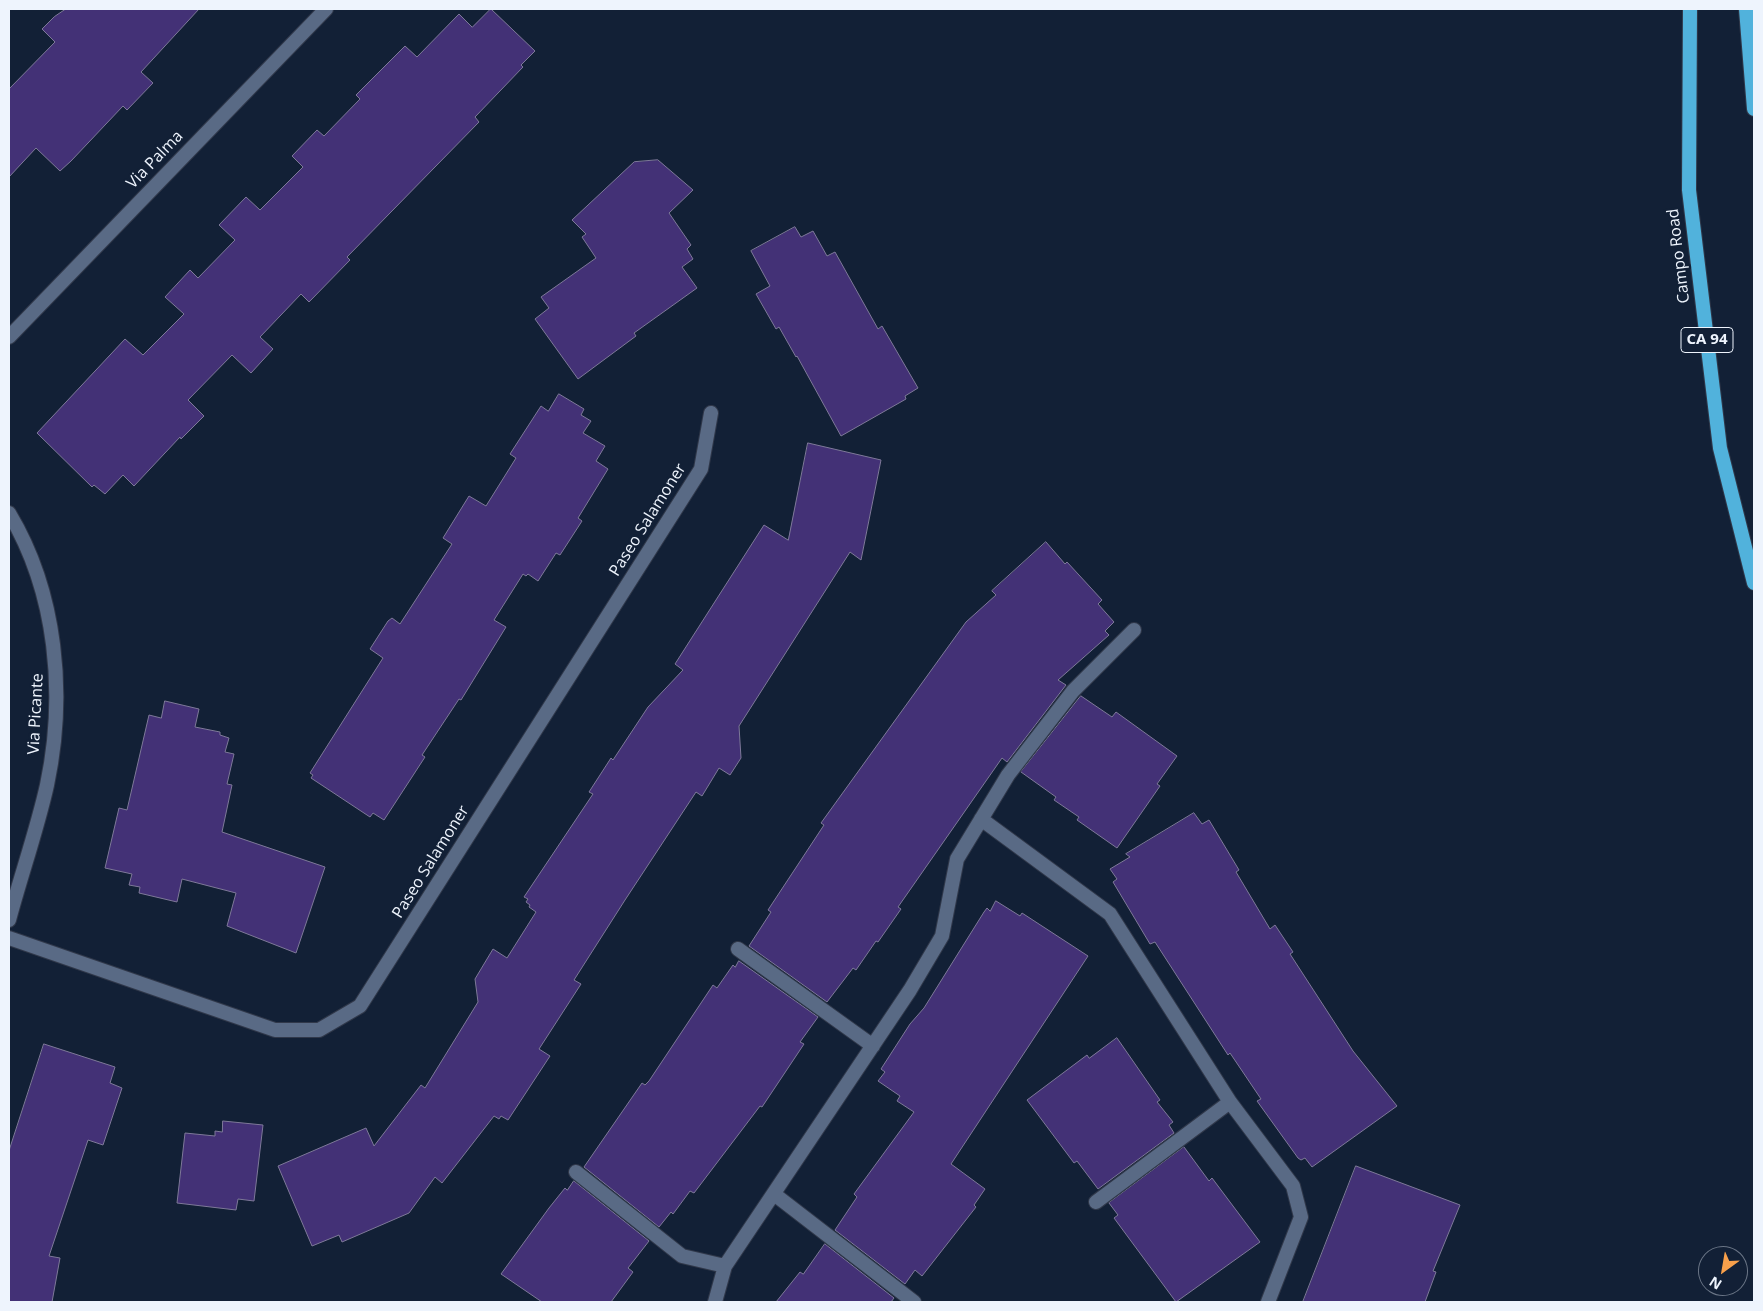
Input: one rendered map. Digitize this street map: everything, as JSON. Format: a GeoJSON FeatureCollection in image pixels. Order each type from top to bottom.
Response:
{"type":"FeatureCollection","features":[{"type":"Feature","properties":{"kind":"highway","name":"Campo Road"},"geometry":{"type":"LineString","coordinates":[[1690,9],[1689,190],[1720,448],[1754,583]]}},
{"type":"Feature","properties":{"kind":"highway"},"geometry":{"type":"LineString","coordinates":[[1746,9],[1754,109]]}},
{"type":"Feature","properties":{"kind":"street","name":"Via Palma"},"geometry":{"type":"LineString","coordinates":[[9,336],[326,9]]}},
{"type":"Feature","properties":{"kind":"street","name":"Paseo Salamoner"},"geometry":{"type":"LineString","coordinates":[[9,938],[275,1030],[319,1030],[360,1006],[701,469],[711,413]]}},
{"type":"Feature","properties":{"kind":"street","name":"Via Picante"},"geometry":{"type":"LineString","coordinates":[[9,513],[28,554],[41,590],[54,660],[57,708],[54,747],[47,786],[9,920]]}},
{"type":"Feature","properties":{"kind":"street"},"geometry":{"type":"LineString","coordinates":[[715,1302],[725,1266],[910,990],[942,936],[956,859],[1008,775],[1073,691],[1134,630]]}},
{"type":"Feature","properties":{"kind":"street"},"geometry":{"type":"LineString","coordinates":[[981,819],[1110,914],[1230,1102],[1293,1186],[1301,1217],[1268,1302]]}},
{"type":"Feature","properties":{"kind":"street"},"geometry":{"type":"LineString","coordinates":[[738,949],[873,1046]]}},
{"type":"Feature","properties":{"kind":"street"},"geometry":{"type":"LineString","coordinates":[[1096,1202],[1230,1102]]}},
{"type":"Feature","properties":{"kind":"street"},"geometry":{"type":"LineString","coordinates":[[576,1172],[682,1256],[725,1266]]}},
{"type":"Feature","properties":{"kind":"street"},"geometry":{"type":"LineString","coordinates":[[774,1194],[914,1302]]}},
{"type":"Feature","properties":{"kind":"building"},"geometry":{"type":"Polygon","coordinates":[[[66,9],[199,9],[141,72],[153,83],[127,110],[123,106],[60,171],[36,148],[9,177],[9,89],[55,42],[42,29],[54,17],[66,9]]]}},
{"type":"Feature","properties":{"kind":"building"},"geometry":{"type":"Polygon","coordinates":[[[491,9],[535,51],[521,65],[523,67],[475,117],[479,122],[347,257],[350,260],[309,302],[301,294],[260,337],[273,349],[251,373],[232,355],[188,400],[204,416],[181,439],[180,437],[134,486],[123,475],[105,494],[94,485],[92,487],[37,433],[125,339],[143,355],[184,314],[165,297],[190,270],[198,278],[235,240],[219,225],[246,197],[260,210],[303,167],[292,156],[317,130],[324,136],[360,99],[356,95],[405,46],[417,57],[459,14],[472,27],[491,9]]]}},
{"type":"Feature","properties":{"kind":"building"},"geometry":{"type":"Polygon","coordinates":[[[658,160],[693,190],[669,213],[691,245],[687,249],[693,259],[682,267],[697,288],[634,333],[636,336],[578,379],[535,319],[549,308],[541,297],[596,258],[582,237],[586,234],[572,220],[634,162],[658,160]]]}},
{"type":"Feature","properties":{"kind":"building"},"geometry":{"type":"Polygon","coordinates":[[[795,227],[801,237],[813,231],[827,256],[835,252],[878,329],[882,326],[918,388],[905,396],[906,399],[841,436],[797,356],[779,327],[776,329],[756,294],[770,286],[751,251],[795,227]]]}},
{"type":"Feature","properties":{"kind":"building"},"geometry":{"type":"Polygon","coordinates":[[[559,394],[584,409],[581,415],[591,421],[583,433],[605,446],[596,461],[608,469],[578,518],[582,521],[560,555],[556,553],[538,581],[528,574],[526,576],[523,574],[494,620],[506,627],[461,700],[459,699],[422,755],[425,757],[384,820],[373,813],[370,817],[311,778],[313,775],[310,773],[383,658],[370,649],[388,621],[392,618],[400,624],[452,544],[443,538],[469,496],[486,506],[516,458],[510,454],[541,406],[548,411],[559,394]]]}},
{"type":"Feature","properties":{"kind":"building"},"geometry":{"type":"Polygon","coordinates":[[[808,443],[881,460],[861,560],[850,552],[739,726],[741,758],[730,775],[719,768],[702,796],[696,792],[625,900],[574,980],[581,984],[539,1049],[550,1056],[508,1120],[501,1116],[499,1119],[494,1116],[442,1183],[435,1177],[409,1213],[342,1242],[339,1235],[312,1246],[278,1166],[366,1128],[374,1146],[421,1085],[425,1088],[478,1002],[475,979],[493,949],[507,958],[536,912],[529,907],[530,905],[526,902],[528,899],[524,897],[593,794],[589,792],[611,758],[613,760],[648,707],[683,670],[675,664],[764,525],[788,540],[808,443]]]}},
{"type":"Feature","properties":{"kind":"building"},"geometry":{"type":"Polygon","coordinates":[[[1046,542],[1065,564],[1067,562],[1102,600],[1098,604],[1114,622],[1105,631],[1109,635],[1058,680],[1066,685],[1007,762],[1002,758],[898,907],[901,909],[878,942],[876,941],[856,970],[853,968],[827,1002],[749,946],[771,912],[768,910],[824,825],[821,823],[966,622],[996,595],[992,591],[1046,542]]]}},
{"type":"Feature","properties":{"kind":"building"},"geometry":{"type":"Polygon","coordinates":[[[1081,696],[1112,717],[1116,712],[1177,756],[1157,784],[1160,786],[1117,848],[1077,820],[1079,817],[1054,800],[1056,797],[1021,772],[1081,696]]]}},
{"type":"Feature","properties":{"kind":"building"},"geometry":{"type":"Polygon","coordinates":[[[165,701],[199,709],[195,727],[220,732],[220,735],[229,738],[225,752],[234,754],[227,784],[232,785],[222,832],[325,867],[296,953],[227,926],[236,893],[182,879],[177,902],[139,893],[140,887],[129,885],[132,874],[105,868],[119,808],[127,810],[149,715],[161,718],[165,701]]]}},
{"type":"Feature","properties":{"kind":"building"},"geometry":{"type":"Polygon","coordinates":[[[1194,813],[1202,824],[1209,820],[1239,870],[1236,872],[1270,929],[1275,925],[1293,952],[1290,954],[1353,1051],[1397,1106],[1312,1167],[1305,1158],[1301,1160],[1298,1158],[1257,1101],[1261,1099],[1230,1053],[1228,1055],[1155,942],[1150,944],[1113,882],[1117,879],[1110,869],[1130,857],[1126,854],[1194,813]]]}},
{"type":"Feature","properties":{"kind":"building"},"geometry":{"type":"Polygon","coordinates":[[[996,901],[1020,916],[1022,913],[1088,956],[951,1164],[985,1189],[974,1205],[976,1207],[922,1276],[915,1270],[905,1284],[835,1230],[857,1197],[854,1194],[914,1112],[897,1101],[900,1096],[878,1081],[885,1072],[881,1069],[910,1024],[924,1008],[984,912],[987,908],[990,911],[996,901]]]}},
{"type":"Feature","properties":{"kind":"building"},"geometry":{"type":"Polygon","coordinates":[[[739,961],[818,1017],[800,1042],[804,1044],[762,1107],[760,1106],[694,1193],[690,1191],[673,1214],[671,1212],[659,1227],[584,1167],[642,1083],[645,1085],[649,1081],[713,985],[717,988],[733,965],[735,967],[739,961]]]}},
{"type":"Feature","properties":{"kind":"building"},"geometry":{"type":"Polygon","coordinates":[[[1117,1038],[1160,1100],[1157,1102],[1173,1122],[1169,1125],[1174,1133],[1098,1189],[1077,1161],[1074,1163],[1027,1100],[1087,1055],[1089,1058],[1117,1038]]]}},
{"type":"Feature","properties":{"kind":"building"},"geometry":{"type":"Polygon","coordinates":[[[44,1044],[115,1067],[110,1083],[122,1088],[103,1145],[88,1140],[49,1256],[60,1258],[52,1302],[9,1302],[9,1151],[44,1044]]]}},
{"type":"Feature","properties":{"kind":"building"},"geometry":{"type":"Polygon","coordinates":[[[223,1121],[263,1125],[254,1201],[238,1199],[236,1210],[177,1203],[185,1133],[215,1136],[215,1131],[222,1132],[223,1121]]]}},
{"type":"Feature","properties":{"kind":"building"},"geometry":{"type":"Polygon","coordinates":[[[1184,1147],[1209,1181],[1212,1178],[1260,1242],[1176,1302],[1114,1218],[1118,1215],[1109,1203],[1184,1147]]]}},
{"type":"Feature","properties":{"kind":"building"},"geometry":{"type":"Polygon","coordinates":[[[1356,1166],[1460,1205],[1433,1271],[1436,1272],[1425,1302],[1303,1302],[1356,1166]]]}},
{"type":"Feature","properties":{"kind":"building"},"geometry":{"type":"Polygon","coordinates":[[[574,1181],[649,1241],[628,1268],[633,1272],[611,1302],[542,1302],[501,1274],[549,1208],[565,1188],[567,1190],[574,1181]]]}},
{"type":"Feature","properties":{"kind":"building"},"geometry":{"type":"Polygon","coordinates":[[[825,1244],[894,1298],[891,1302],[776,1302],[800,1272],[803,1274],[825,1244]]]}}]}
